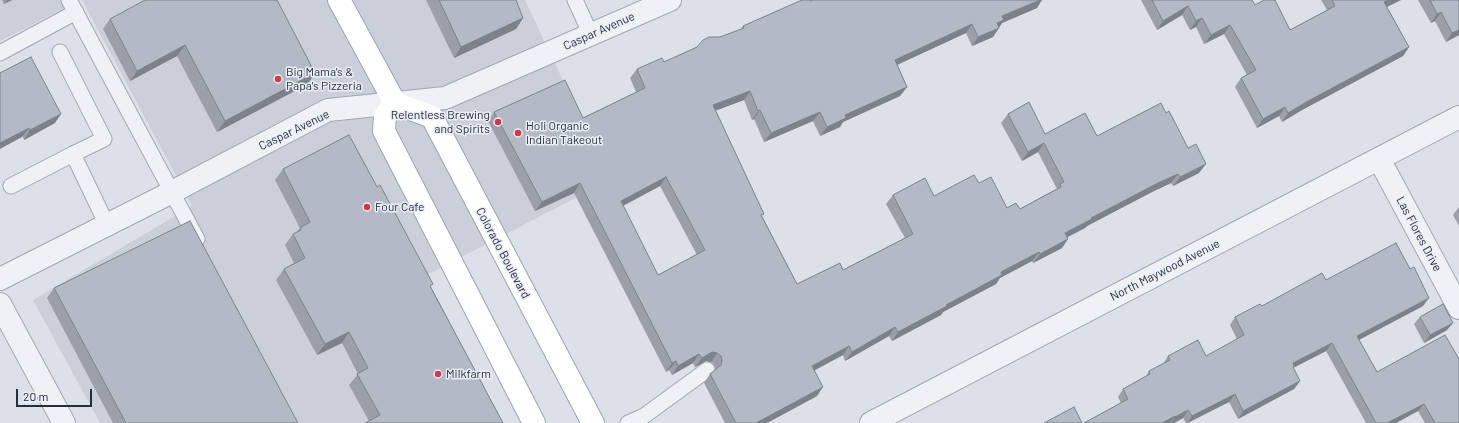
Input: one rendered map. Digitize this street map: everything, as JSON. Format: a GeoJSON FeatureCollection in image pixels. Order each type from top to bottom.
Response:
{"type":"FeatureCollection","features":[{"type":"Feature","properties":{"kind":"main road"},"geometry":{"type":"LineString","coordinates":[[339,0],[396,103],[385,116],[384,131],[534,423]]}},
{"type":"Feature","properties":{"kind":"main road","name":"Colorado Boulevard"},"geometry":{"type":"LineString","coordinates":[[396,103],[432,117],[593,423]]}},
{"type":"Feature","properties":{"kind":"street","name":"Caspar Avenue"},"geometry":{"type":"LineString","coordinates":[[0,279],[172,192],[328,110],[445,98],[670,0]]}},
{"type":"Feature","properties":{"kind":"street","name":"North Maywood Avenue"},"geometry":{"type":"LineString","coordinates":[[871,423],[1459,117]]}},
{"type":"Feature","properties":{"kind":"street","name":"Las Flores Drive"},"geometry":{"type":"LineString","coordinates":[[1379,159],[1459,308]]}},
{"type":"Feature","properties":{"kind":"street"},"geometry":{"type":"LineString","coordinates":[[0,304],[64,423]]}},
{"type":"Feature","properties":{"kind":"lane"},"geometry":{"type":"LineString","coordinates":[[575,0],[590,35]]}},
{"type":"Feature","properties":{"kind":"lane"},"geometry":{"type":"LineString","coordinates":[[0,53],[73,6],[202,248]]}},
{"type":"Feature","properties":{"kind":"lane"},"geometry":{"type":"LineString","coordinates":[[11,186],[104,139],[60,52]]}},
{"type":"Feature","properties":{"kind":"lane"},"geometry":{"type":"LineString","coordinates":[[73,154],[106,225]]}},
{"type":"Feature","properties":{"kind":"lane"},"geometry":{"type":"LineString","coordinates":[[628,423],[644,416],[707,370]]}},
{"type":"Feature","properties":{"kind":"shaded area"},"geometry":{"type":"Polygon","coordinates":[[[0,0],[81,0],[0,41],[0,0]]]}},
{"type":"Feature","properties":{"kind":"shaded area"},"geometry":{"type":"Polygon","coordinates":[[[82,0],[525,0],[610,180],[423,277],[500,423],[100,423],[33,300],[192,206],[82,0]]]}},
{"type":"Feature","properties":{"kind":"building"},"geometry":{"type":"Polygon","coordinates":[[[145,0],[277,0],[315,73],[225,121],[185,45],[137,71],[110,19],[145,0]]]}},
{"type":"Feature","properties":{"kind":"building"},"geometry":{"type":"Polygon","coordinates":[[[439,0],[516,0],[523,18],[461,47],[439,0]]]}},
{"type":"Feature","properties":{"kind":"building"},"geometry":{"type":"Polygon","coordinates":[[[802,0],[1040,0],[1002,16],[1004,20],[997,23],[999,28],[978,37],[972,24],[895,60],[907,87],[845,115],[846,118],[827,127],[820,112],[771,133],[760,110],[758,111],[750,91],[713,105],[764,214],[761,215],[797,284],[840,263],[843,270],[913,234],[893,195],[925,178],[934,196],[974,175],[979,183],[991,177],[1007,208],[1016,203],[1020,209],[1061,187],[1060,184],[1064,182],[1044,143],[1028,152],[1008,114],[1029,102],[1045,134],[1085,113],[1097,136],[1161,103],[1166,113],[1169,111],[1188,148],[1196,144],[1206,164],[1180,177],[1178,174],[1158,183],[1091,218],[1092,219],[1065,233],[1068,239],[1001,272],[1002,275],[898,332],[895,327],[852,352],[849,346],[812,366],[823,387],[756,423],[736,423],[710,374],[721,365],[721,356],[712,352],[702,358],[699,354],[678,366],[676,361],[672,363],[580,183],[542,202],[494,112],[565,80],[583,118],[645,88],[637,69],[662,58],[664,62],[697,47],[703,40],[709,37],[720,37],[744,28],[743,26],[802,0]],[[666,177],[621,201],[658,275],[705,250],[666,177]]]}},
{"type":"Feature","properties":{"kind":"building"},"geometry":{"type":"Polygon","coordinates":[[[1152,0],[1252,0],[1255,5],[1264,0],[1275,0],[1290,30],[1335,6],[1332,0],[1389,0],[1384,2],[1409,47],[1288,113],[1285,107],[1263,119],[1241,78],[1256,70],[1230,25],[1211,35],[1202,18],[1196,21],[1188,6],[1163,21],[1152,0]]]}},
{"type":"Feature","properties":{"kind":"building"},"geometry":{"type":"Polygon","coordinates":[[[1430,0],[1459,0],[1459,30],[1452,33],[1441,12],[1437,14],[1430,0]]]}},
{"type":"Feature","properties":{"kind":"building"},"geometry":{"type":"Polygon","coordinates":[[[31,57],[61,114],[0,143],[0,73],[31,57]]]}},
{"type":"Feature","properties":{"kind":"building"},"geometry":{"type":"Polygon","coordinates":[[[349,135],[377,187],[380,185],[433,284],[430,286],[503,423],[365,423],[380,415],[357,374],[368,368],[349,332],[325,344],[284,269],[305,258],[293,234],[301,230],[300,228],[310,222],[283,169],[349,135]]]}},
{"type":"Feature","properties":{"kind":"building"},"geometry":{"type":"Polygon","coordinates":[[[190,221],[298,423],[126,423],[54,288],[190,221]]]}},
{"type":"Feature","properties":{"kind":"building"},"geometry":{"type":"Polygon","coordinates":[[[1396,243],[1410,269],[1414,267],[1429,298],[1357,336],[1377,372],[1445,335],[1459,359],[1459,423],[1435,423],[1424,404],[1387,423],[1376,423],[1332,343],[1293,363],[1293,367],[1300,381],[1243,411],[1235,394],[1192,416],[1188,410],[1162,423],[1084,423],[1128,399],[1123,389],[1150,374],[1149,371],[1170,360],[1168,356],[1198,340],[1206,356],[1244,335],[1235,317],[1260,304],[1262,306],[1322,273],[1326,280],[1396,243]]]}},
{"type":"Feature","properties":{"kind":"building"},"geometry":{"type":"Polygon","coordinates":[[[1443,304],[1453,323],[1430,335],[1420,317],[1443,304]]]}},
{"type":"Feature","properties":{"kind":"building"},"geometry":{"type":"Polygon","coordinates":[[[1074,407],[1082,423],[1044,423],[1074,407]]]}},
{"type":"Feature","properties":{"kind":"place","name":"Big Mama's & Papa's Pizzeria"},"geometry":{"type":"Point","coordinates":[278,79]}},
{"type":"Feature","properties":{"kind":"place","name":"Relentless Brewing and Spirits"},"geometry":{"type":"Point","coordinates":[498,122]}},
{"type":"Feature","properties":{"kind":"place","name":"Holi Organic Indian Takeout"},"geometry":{"type":"Point","coordinates":[518,133]}},
{"type":"Feature","properties":{"kind":"place","name":"Four Cafe"},"geometry":{"type":"Point","coordinates":[367,207]}},
{"type":"Feature","properties":{"kind":"place","name":"Milkfarm"},"geometry":{"type":"Point","coordinates":[438,374]}}]}
